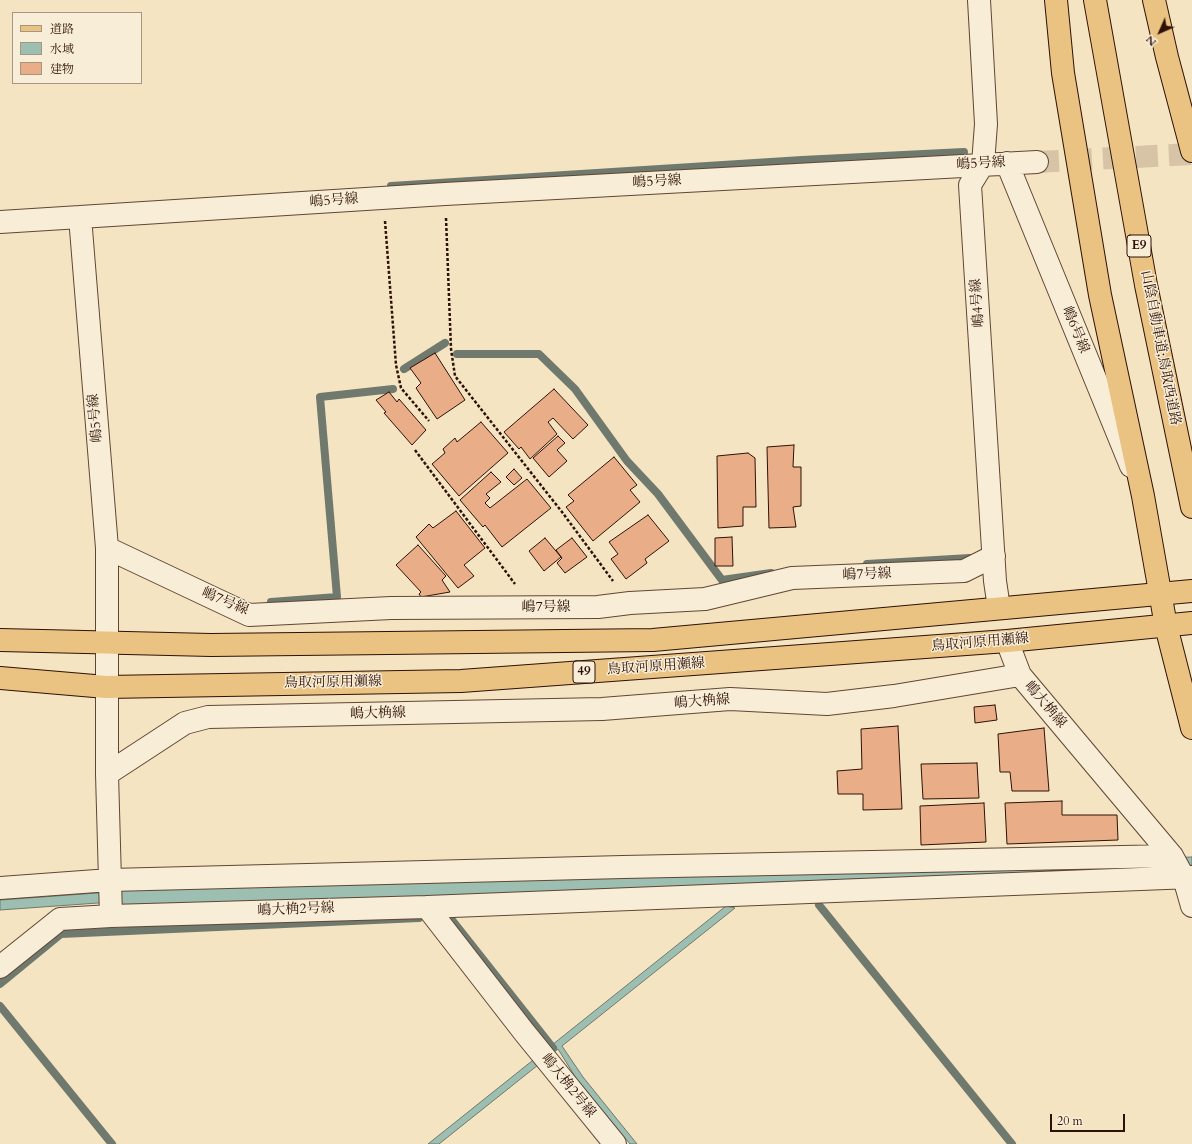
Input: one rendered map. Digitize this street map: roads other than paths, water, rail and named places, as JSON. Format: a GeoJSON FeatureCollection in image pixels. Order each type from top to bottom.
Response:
{"type":"FeatureCollection","features":[{"type":"Feature","properties":{"kind":"main road"},"geometry":{"type":"LineString","coordinates":[[1056,0],[1062,73],[1100,295],[1144,496],[1166,626],[1192,728]]}},
{"type":"Feature","properties":{"kind":"main road","name":"山陰自動車道;鳥取西道路"},"geometry":{"type":"LineString","coordinates":[[1095,0],[1146,285],[1190,499]]}},
{"type":"Feature","properties":{"kind":"main road","name":"山陰自動車道;鳥取西道路"},"geometry":{"type":"LineString","coordinates":[[1110,0],[1159,271],[1192,439]]}},
{"type":"Feature","properties":{"kind":"main road"},"geometry":{"type":"LineString","coordinates":[[1154,0],[1167,57],[1192,151]]}},
{"type":"Feature","properties":{"kind":"main road","name":"鳥取河原用瀬線"},"geometry":{"type":"LineString","coordinates":[[0,640],[108,644],[211,645],[653,640],[1192,590]]}},
{"type":"Feature","properties":{"kind":"main road","name":"鳥取河原用瀬線"},"geometry":{"type":"LineString","coordinates":[[0,678],[107,677],[461,681],[1007,641],[1192,623]]}},
{"type":"Feature","properties":{"kind":"street","name":"嶋4号線"},"geometry":{"type":"LineString","coordinates":[[979,0],[986,124],[983,164],[970,185],[995,581],[999,608]]}},
{"type":"Feature","properties":{"kind":"street","name":"嶋5号線"},"geometry":{"type":"LineString","coordinates":[[107,677],[107,548],[80,216],[445,194],[1037,162]]}},
{"type":"Feature","properties":{"kind":"street","name":"嶋6号線"},"geometry":{"type":"LineString","coordinates":[[1006,163],[1144,496]]}},
{"type":"Feature","properties":{"kind":"street"},"geometry":{"type":"LineString","coordinates":[[0,222],[80,216]]}},
{"type":"Feature","properties":{"kind":"street","name":"嶋7号線"},"geometry":{"type":"LineString","coordinates":[[107,548],[249,615],[390,608],[598,607],[630,603],[705,599],[792,578],[964,571],[994,556]]}},
{"type":"Feature","properties":{"kind":"street"},"geometry":{"type":"LineString","coordinates":[[1007,641],[1020,675]]}},
{"type":"Feature","properties":{"kind":"street","name":"嶋大桷線"},"geometry":{"type":"LineString","coordinates":[[107,774],[185,723],[208,717],[602,709],[730,699],[827,704],[894,696],[1020,675],[1188,877],[1192,906]]}},
{"type":"Feature","properties":{"kind":"street"},"geometry":{"type":"LineString","coordinates":[[107,677],[107,774],[111,916]]}},
{"type":"Feature","properties":{"kind":"street"},"geometry":{"type":"LineString","coordinates":[[0,888],[110,880],[631,866],[1172,856]]}},
{"type":"Feature","properties":{"kind":"street"},"geometry":{"type":"LineString","coordinates":[[427,906],[1188,877]]}},
{"type":"Feature","properties":{"kind":"street","name":"嶋大桷2号線"},"geometry":{"type":"LineString","coordinates":[[0,967],[60,919],[427,906],[524,1032],[615,1144]]}},
{"type":"Feature","properties":{"kind":"water"},"geometry":{"type":"Polygon","coordinates":[[[1192,857],[1192,865],[1169,870],[830,880],[440,897],[122,906],[98,903],[0,910],[0,900],[119,890],[1192,857]]]}},
{"type":"Feature","properties":{"kind":"water"},"geometry":{"type":"Polygon","coordinates":[[[726,906],[735,908],[562,1046],[583,1077],[637,1144],[630,1144],[576,1078],[558,1049],[439,1144],[428,1144],[726,906]]]}},
{"type":"Feature","properties":{"kind":"waterway"},"geometry":{"type":"LineString","coordinates":[[391,186],[802,160],[964,152]]}},
{"type":"Feature","properties":{"kind":"waterway"},"geometry":{"type":"LineString","coordinates":[[404,369],[445,343]]}},
{"type":"Feature","properties":{"kind":"waterway"},"geometry":{"type":"LineString","coordinates":[[457,354],[539,354],[575,389],[627,461],[658,494],[722,580],[771,573]]}},
{"type":"Feature","properties":{"kind":"waterway"},"geometry":{"type":"LineString","coordinates":[[271,602],[337,597],[320,397],[393,389]]}},
{"type":"Feature","properties":{"kind":"waterway"},"geometry":{"type":"LineString","coordinates":[[867,564],[970,558]]}},
{"type":"Feature","properties":{"kind":"waterway"},"geometry":{"type":"LineString","coordinates":[[819,905],[1012,1144]]}},
{"type":"Feature","properties":{"kind":"waterway"},"geometry":{"type":"LineString","coordinates":[[448,915],[553,1048]]}},
{"type":"Feature","properties":{"kind":"waterway"},"geometry":{"type":"LineString","coordinates":[[0,984],[61,934],[419,918]]}},
{"type":"Feature","properties":{"kind":"waterway"},"geometry":{"type":"LineString","coordinates":[[0,1006],[112,1144]]}},
{"type":"Feature","properties":{"kind":"tunnel"},"geometry":{"type":"LineString","coordinates":[[1037,162],[1192,154]]}}]}
